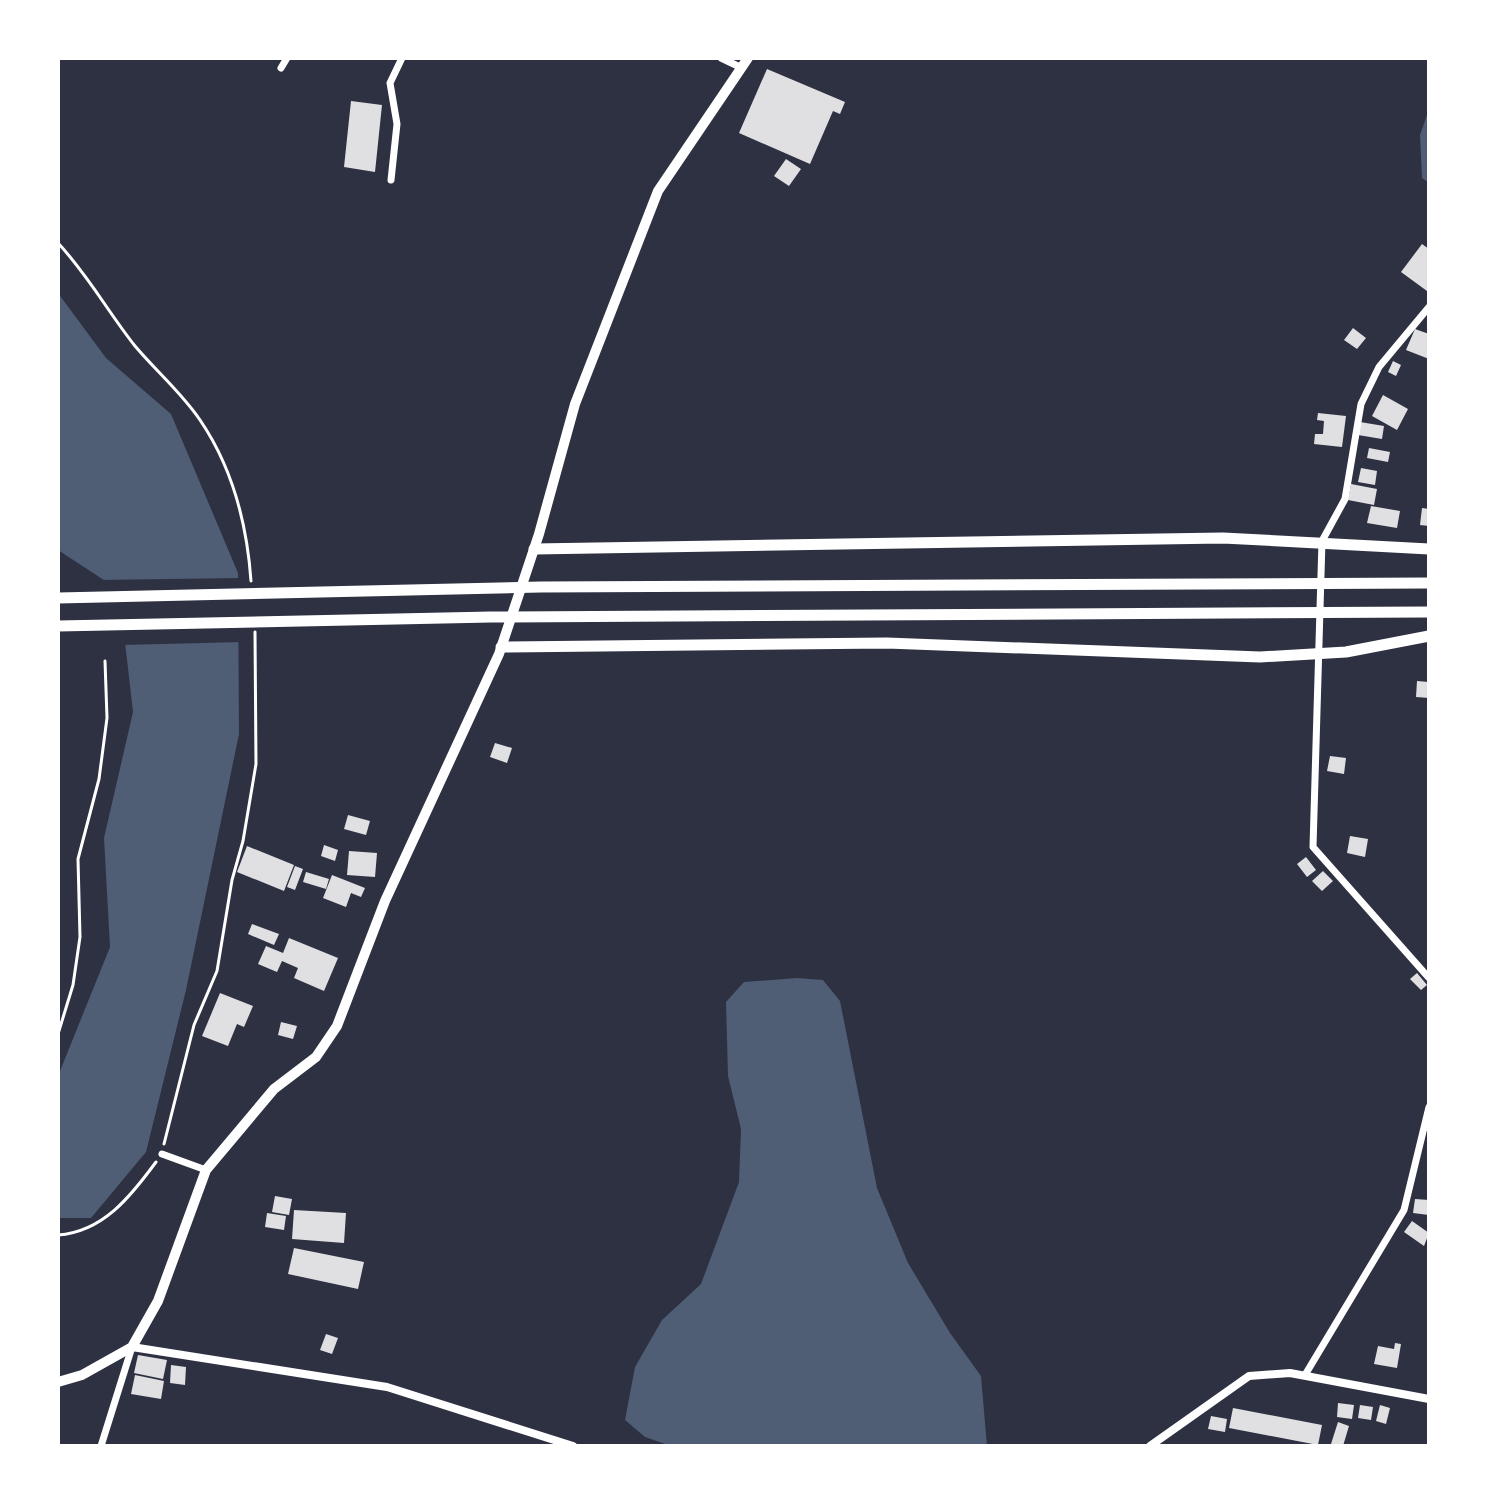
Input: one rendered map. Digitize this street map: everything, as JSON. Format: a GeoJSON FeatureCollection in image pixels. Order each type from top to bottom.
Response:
{"type":"FeatureCollection","features":[{"type":"Feature","properties":{"kind":"highway"},"geometry":{"type":"LineString","coordinates":[[534,549],[1110,538],[1322,541],[1429,549]]}},
{"type":"Feature","properties":{"kind":"highway"},"geometry":{"type":"LineString","coordinates":[[58,598],[541,587],[1429,583]]}},
{"type":"Feature","properties":{"kind":"highway"},"geometry":{"type":"LineString","coordinates":[[58,626],[259,626],[491,617],[1429,612]]}},
{"type":"Feature","properties":{"kind":"highway"},"geometry":{"type":"LineString","coordinates":[[501,647],[887,643],[1260,657],[1318,655],[1429,636]]}},
{"type":"Feature","properties":{"kind":"main road"},"geometry":{"type":"LineString","coordinates":[[58,1382],[82,1375],[132,1347],[158,1301],[206,1170],[274,1089],[316,1057],[337,1026],[385,901],[501,647],[534,549],[575,404],[658,191],[745,63]]}},
{"type":"Feature","properties":{"kind":"street"},"geometry":{"type":"LineString","coordinates":[[281,68],[287,58]]}},
{"type":"Feature","properties":{"kind":"street"},"geometry":{"type":"LineString","coordinates":[[391,180],[397,124],[389,93],[402,58]]}},
{"type":"Feature","properties":{"kind":"street"},"geometry":{"type":"LineString","coordinates":[[721,58],[745,63]]}},
{"type":"Feature","properties":{"kind":"street"},"geometry":{"type":"LineString","coordinates":[[1429,307],[1379,367],[1361,404],[1345,499],[1322,541],[1313,847],[1429,978]]}},
{"type":"Feature","properties":{"kind":"street"},"geometry":{"type":"LineString","coordinates":[[1305,1375],[1404,1210],[1429,1107]]}},
{"type":"Feature","properties":{"kind":"street"},"geometry":{"type":"LineString","coordinates":[[162,1154],[206,1170]]}},
{"type":"Feature","properties":{"kind":"street"},"geometry":{"type":"LineString","coordinates":[[101,1446],[132,1347],[387,1387],[573,1446]]}},
{"type":"Feature","properties":{"kind":"street"},"geometry":{"type":"LineString","coordinates":[[1150,1446],[1249,1376],[1269,1373],[1305,1375],[1429,1399]]}},
{"type":"Feature","properties":{"kind":"path"},"geometry":{"type":"LineString","coordinates":[[58,243],[94,286],[134,345],[198,417],[214,444],[237,501],[250,551],[252,585]]}},
{"type":"Feature","properties":{"kind":"path"},"geometry":{"type":"LineString","coordinates":[[58,1235],[78,1234],[99,1223],[131,1196],[162,1154],[178,1075],[194,1025],[217,971],[232,880],[243,841],[256,764],[259,626]]}},
{"type":"Feature","properties":{"kind":"path"},"geometry":{"type":"LineString","coordinates":[[58,1034],[73,985],[80,937],[78,859],[99,779],[107,718],[105,661]]}},
{"type":"Feature","properties":{"kind":"water"},"geometry":{"type":"Polygon","coordinates":[[[1429,109],[1429,183],[1422,178],[1420,135],[1429,109]]]}},
{"type":"Feature","properties":{"kind":"water"},"geometry":{"type":"Polygon","coordinates":[[[58,293],[106,358],[171,414],[238,573],[239,734],[186,990],[146,1152],[91,1218],[58,1218],[58,1076],[110,947],[104,838],[133,712],[119,590],[58,550],[58,293]]]}},
{"type":"Feature","properties":{"kind":"water"},"geometry":{"type":"Polygon","coordinates":[[[797,978],[823,980],[840,1001],[877,1188],[908,1263],[950,1333],[981,1376],[987,1446],[671,1446],[645,1437],[625,1420],[635,1367],[662,1320],[701,1284],[739,1182],[741,1129],[728,1076],[726,1002],[744,982],[797,978]]]}},
{"type":"Feature","properties":{"kind":"pier"},"geometry":{"type":"Polygon","coordinates":[[[242,578],[242,642],[121,645],[116,593],[97,580],[242,578]]]}},
{"type":"Feature","properties":{"kind":"building"},"geometry":{"type":"Polygon","coordinates":[[[767,69],[845,102],[840,114],[833,111],[810,164],[739,133],[767,69]]]}},
{"type":"Feature","properties":{"kind":"building"},"geometry":{"type":"Polygon","coordinates":[[[351,101],[382,105],[375,172],[344,167],[351,101]]]}},
{"type":"Feature","properties":{"kind":"building"},"geometry":{"type":"Polygon","coordinates":[[[786,159],[801,169],[789,186],[774,176],[786,159]]]}},
{"type":"Feature","properties":{"kind":"building"},"geometry":{"type":"Polygon","coordinates":[[[1422,244],[1429,249],[1427,291],[1401,272],[1422,244]]]}},
{"type":"Feature","properties":{"kind":"building"},"geometry":{"type":"Polygon","coordinates":[[[1353,328],[1366,338],[1357,349],[1344,340],[1353,328]]]}},
{"type":"Feature","properties":{"kind":"building"},"geometry":{"type":"Polygon","coordinates":[[[1415,329],[1429,334],[1429,359],[1406,350],[1415,329]]]}},
{"type":"Feature","properties":{"kind":"building"},"geometry":{"type":"Polygon","coordinates":[[[1393,361],[1401,365],[1396,376],[1388,372],[1393,361]]]}},
{"type":"Feature","properties":{"kind":"building"},"geometry":{"type":"Polygon","coordinates":[[[1383,395],[1408,409],[1397,430],[1372,416],[1383,395]]]}},
{"type":"Feature","properties":{"kind":"building"},"geometry":{"type":"Polygon","coordinates":[[[1318,413],[1346,416],[1342,447],[1314,444],[1315,434],[1323,434],[1324,421],[1317,420],[1318,413]]]}},
{"type":"Feature","properties":{"kind":"building"},"geometry":{"type":"Polygon","coordinates":[[[1360,422],[1384,426],[1382,439],[1358,435],[1360,422]]]}},
{"type":"Feature","properties":{"kind":"building"},"geometry":{"type":"Polygon","coordinates":[[[1369,448],[1390,452],[1388,462],[1367,458],[1369,448]]]}},
{"type":"Feature","properties":{"kind":"building"},"geometry":{"type":"Polygon","coordinates":[[[1361,468],[1377,471],[1375,485],[1358,482],[1361,468]]]}},
{"type":"Feature","properties":{"kind":"building"},"geometry":{"type":"Polygon","coordinates":[[[1351,484],[1377,489],[1374,505],[1348,500],[1351,484]]]}},
{"type":"Feature","properties":{"kind":"building"},"geometry":{"type":"Polygon","coordinates":[[[1371,506],[1400,511],[1397,528],[1367,523],[1371,506]]]}},
{"type":"Feature","properties":{"kind":"building"},"geometry":{"type":"Polygon","coordinates":[[[1422,508],[1429,509],[1429,526],[1420,525],[1422,508]]]}},
{"type":"Feature","properties":{"kind":"building"},"geometry":{"type":"Polygon","coordinates":[[[1417,681],[1429,682],[1429,698],[1416,697],[1417,681]]]}},
{"type":"Feature","properties":{"kind":"building"},"geometry":{"type":"Polygon","coordinates":[[[495,743],[512,748],[507,763],[490,757],[495,743]]]}},
{"type":"Feature","properties":{"kind":"building"},"geometry":{"type":"Polygon","coordinates":[[[1330,756],[1346,758],[1344,774],[1327,771],[1330,756]]]}},
{"type":"Feature","properties":{"kind":"building"},"geometry":{"type":"Polygon","coordinates":[[[348,815],[370,821],[366,835],[344,829],[348,815]]]}},
{"type":"Feature","properties":{"kind":"building"},"geometry":{"type":"Polygon","coordinates":[[[1350,836],[1368,839],[1365,857],[1347,853],[1350,836]]]}},
{"type":"Feature","properties":{"kind":"building"},"geometry":{"type":"Polygon","coordinates":[[[324,845],[338,850],[335,861],[321,856],[324,845]]]}},
{"type":"Feature","properties":{"kind":"building"},"geometry":{"type":"Polygon","coordinates":[[[247,846],[294,865],[284,891],[237,872],[247,846]]]}},
{"type":"Feature","properties":{"kind":"building"},"geometry":{"type":"Polygon","coordinates":[[[349,851],[377,853],[375,877],[347,875],[349,851]]]}},
{"type":"Feature","properties":{"kind":"building"},"geometry":{"type":"Polygon","coordinates":[[[1306,857],[1316,870],[1307,877],[1297,864],[1306,857]]]}},
{"type":"Feature","properties":{"kind":"building"},"geometry":{"type":"Polygon","coordinates":[[[295,866],[303,869],[295,890],[287,887],[295,866]]]}},
{"type":"Feature","properties":{"kind":"building"},"geometry":{"type":"Polygon","coordinates":[[[1323,871],[1333,881],[1322,891],[1312,881],[1323,871]]]}},
{"type":"Feature","properties":{"kind":"building"},"geometry":{"type":"Polygon","coordinates":[[[306,872],[329,879],[326,889],[303,882],[306,872]]]}},
{"type":"Feature","properties":{"kind":"building"},"geometry":{"type":"Polygon","coordinates":[[[332,875],[365,888],[361,897],[351,893],[346,907],[323,898],[332,875]]]}},
{"type":"Feature","properties":{"kind":"building"},"geometry":{"type":"Polygon","coordinates":[[[252,924],[279,934],[274,945],[248,934],[252,924]]]}},
{"type":"Feature","properties":{"kind":"building"},"geometry":{"type":"Polygon","coordinates":[[[289,938],[338,958],[324,991],[294,978],[298,968],[282,961],[277,972],[258,964],[266,946],[283,953],[289,938]]]}},
{"type":"Feature","properties":{"kind":"building"},"geometry":{"type":"Polygon","coordinates":[[[1417,973],[1427,985],[1421,990],[1410,979],[1417,973]]]}},
{"type":"Feature","properties":{"kind":"building"},"geometry":{"type":"Polygon","coordinates":[[[220,993],[253,1006],[244,1027],[237,1024],[228,1046],[202,1036],[220,993]]]}},
{"type":"Feature","properties":{"kind":"building"},"geometry":{"type":"Polygon","coordinates":[[[281,1022],[297,1026],[293,1039],[278,1035],[281,1022]]]}},
{"type":"Feature","properties":{"kind":"building"},"geometry":{"type":"Polygon","coordinates":[[[275,1196],[292,1199],[289,1215],[272,1212],[275,1196]]]}},
{"type":"Feature","properties":{"kind":"building"},"geometry":{"type":"Polygon","coordinates":[[[1415,1199],[1429,1200],[1429,1215],[1413,1213],[1415,1199]]]}},
{"type":"Feature","properties":{"kind":"building"},"geometry":{"type":"Polygon","coordinates":[[[294,1210],[346,1213],[344,1243],[292,1239],[294,1210]]]}},
{"type":"Feature","properties":{"kind":"building"},"geometry":{"type":"Polygon","coordinates":[[[267,1213],[286,1216],[284,1230],[265,1227],[267,1213]]]}},
{"type":"Feature","properties":{"kind":"building"},"geometry":{"type":"Polygon","coordinates":[[[1412,1221],[1429,1233],[1424,1246],[1404,1232],[1412,1221]]]}},
{"type":"Feature","properties":{"kind":"building"},"geometry":{"type":"Polygon","coordinates":[[[294,1248],[364,1262],[358,1289],[288,1274],[294,1248]]]}},
{"type":"Feature","properties":{"kind":"building"},"geometry":{"type":"Polygon","coordinates":[[[326,1334],[338,1338],[332,1354],[320,1350],[326,1334]]]}},
{"type":"Feature","properties":{"kind":"building"},"geometry":{"type":"Polygon","coordinates":[[[1395,1343],[1401,1344],[1397,1368],[1374,1364],[1378,1346],[1394,1349],[1395,1343]]]}},
{"type":"Feature","properties":{"kind":"building"},"geometry":{"type":"Polygon","coordinates":[[[138,1355],[167,1360],[163,1379],[134,1373],[138,1355]]]}},
{"type":"Feature","properties":{"kind":"building"},"geometry":{"type":"Polygon","coordinates":[[[171,1365],[186,1367],[185,1385],[170,1383],[171,1365]]]}},
{"type":"Feature","properties":{"kind":"building"},"geometry":{"type":"Polygon","coordinates":[[[135,1375],[164,1381],[161,1399],[131,1394],[135,1375]]]}},
{"type":"Feature","properties":{"kind":"building"},"geometry":{"type":"Polygon","coordinates":[[[1338,1403],[1354,1405],[1352,1419],[1337,1417],[1338,1403]]]}},
{"type":"Feature","properties":{"kind":"building"},"geometry":{"type":"Polygon","coordinates":[[[1360,1405],[1373,1407],[1371,1420],[1358,1418],[1360,1405]]]}},
{"type":"Feature","properties":{"kind":"building"},"geometry":{"type":"Polygon","coordinates":[[[1380,1405],[1390,1408],[1386,1424],[1376,1421],[1380,1405]]]}},
{"type":"Feature","properties":{"kind":"building"},"geometry":{"type":"Polygon","coordinates":[[[1233,1408],[1322,1425],[1318,1445],[1229,1428],[1233,1408]]]}},
{"type":"Feature","properties":{"kind":"building"},"geometry":{"type":"Polygon","coordinates":[[[1211,1416],[1227,1419],[1225,1432],[1208,1429],[1211,1416]]]}},
{"type":"Feature","properties":{"kind":"building"},"geometry":{"type":"Polygon","coordinates":[[[1338,1422],[1349,1426],[1343,1446],[1331,1444],[1338,1422]]]}}]}
